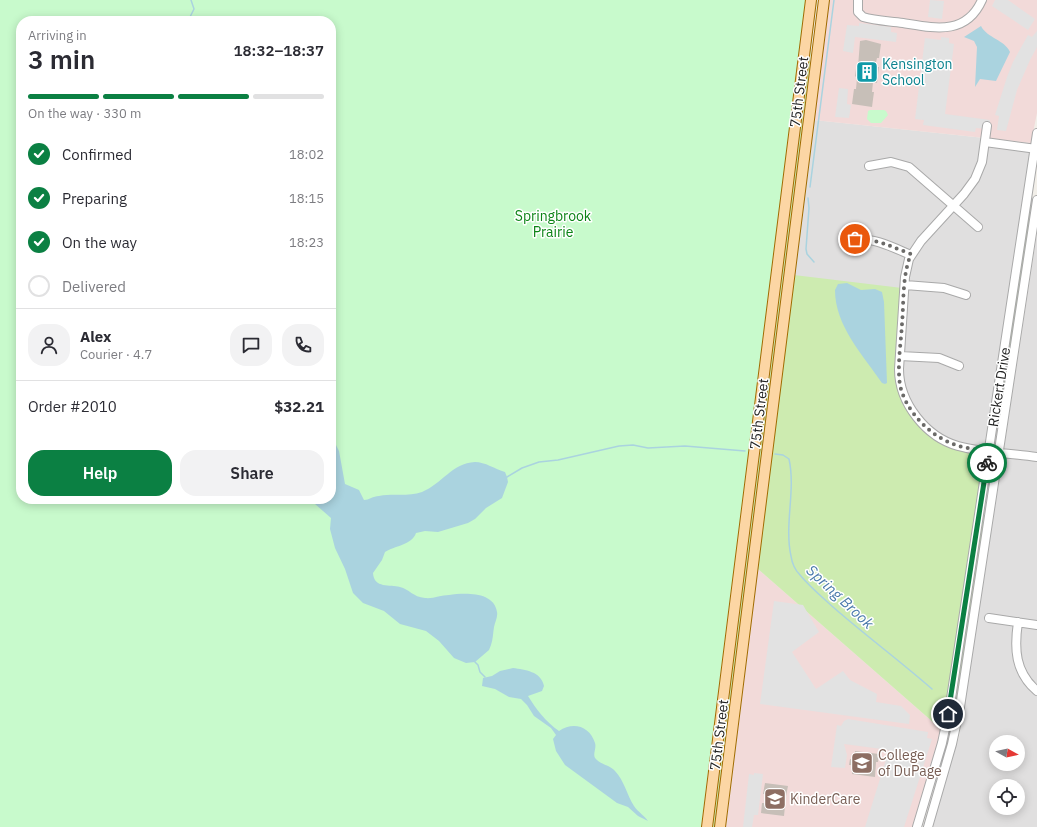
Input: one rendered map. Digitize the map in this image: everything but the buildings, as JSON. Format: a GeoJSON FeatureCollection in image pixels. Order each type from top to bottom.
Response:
{"type":"FeatureCollection","features":[{"type":"Feature","properties":{"kind":"main road","name":"75th Street"},"geometry":{"type":"LineString","coordinates":[[707,827],[811,0]]}},
{"type":"Feature","properties":{"kind":"main road","name":"75th Street"},"geometry":{"type":"LineString","coordinates":[[720,827],[824,0]]}},
{"type":"Feature","properties":{"kind":"street"},"geometry":{"type":"LineString","coordinates":[[858,0],[858,12],[863,17],[940,28],[954,26],[966,20],[976,10],[982,0]]}},
{"type":"Feature","properties":{"kind":"street"},"geometry":{"type":"LineString","coordinates":[[987,126],[986,142],[982,162],[975,179],[911,254],[906,271],[899,377],[902,392],[910,408],[920,420],[938,436],[952,444],[968,448],[1037,457]]}},
{"type":"Feature","properties":{"kind":"street","name":"Rickert Drive"},"geometry":{"type":"LineString","coordinates":[[916,827],[947,724],[1036,149],[1037,133]]}},
{"type":"Feature","properties":{"kind":"street"},"geometry":{"type":"LineString","coordinates":[[986,142],[1036,149]]}},
{"type":"Feature","properties":{"kind":"street"},"geometry":{"type":"LineString","coordinates":[[869,166],[891,162],[908,167],[978,227]]}},
{"type":"Feature","properties":{"kind":"street","name":"Rickert Drive"},"geometry":{"type":"LineString","coordinates":[[928,827],[957,725],[1037,200]]}},
{"type":"Feature","properties":{"kind":"street"},"geometry":{"type":"LineString","coordinates":[[855,239],[865,238],[876,240],[911,254]]}},
{"type":"Feature","properties":{"kind":"street"},"geometry":{"type":"LineString","coordinates":[[905,285],[944,288],[966,295]]}},
{"type":"Feature","properties":{"kind":"street"},"geometry":{"type":"LineString","coordinates":[[900,356],[939,358],[959,366]]}},
{"type":"Feature","properties":{"kind":"street"},"geometry":{"type":"LineString","coordinates":[[989,618],[1037,625]]}},
{"type":"Feature","properties":{"kind":"street"},"geometry":{"type":"LineString","coordinates":[[1018,622],[1015,644],[1017,659],[1024,676],[1037,691]]}},
{"type":"Feature","properties":{"kind":"shaded area"},"geometry":{"type":"Polygon","coordinates":[[[829,0],[1037,0],[1037,113],[1031,143],[814,120],[829,0]]]}},
{"type":"Feature","properties":{"kind":"shaded area"},"geometry":{"type":"Polygon","coordinates":[[[930,0],[944,1],[942,19],[928,17],[930,0]]]}},
{"type":"Feature","properties":{"kind":"shaded area"},"geometry":{"type":"Polygon","coordinates":[[[995,0],[1008,0],[1035,19],[1028,30],[992,6],[995,0]]]}},
{"type":"Feature","properties":{"kind":"shaded area"},"geometry":{"type":"Polygon","coordinates":[[[859,23],[891,27],[891,32],[897,33],[896,42],[855,37],[853,53],[843,51],[847,25],[859,26],[859,23]]]}},
{"type":"Feature","properties":{"kind":"shaded area"},"geometry":{"type":"Polygon","coordinates":[[[1037,31],[1037,47],[1017,90],[1006,131],[997,130],[999,116],[995,115],[1013,62],[1028,35],[1032,37],[1037,31]]]}},
{"type":"Feature","properties":{"kind":"shaded area"},"geometry":{"type":"Polygon","coordinates":[[[941,37],[949,38],[949,43],[954,44],[945,114],[990,120],[989,129],[976,128],[975,132],[923,125],[924,120],[915,119],[925,38],[941,40],[941,37]]]}},
{"type":"Feature","properties":{"kind":"shaded area"},"geometry":{"type":"Polygon","coordinates":[[[839,88],[848,89],[847,104],[851,105],[849,118],[835,117],[839,88]]]}},
{"type":"Feature","properties":{"kind":"shaded area"},"geometry":{"type":"Polygon","coordinates":[[[814,120],[1031,143],[984,455],[958,450],[943,443],[794,275],[814,120]]]}},
{"type":"Feature","properties":{"kind":"shaded area"},"geometry":{"type":"Polygon","coordinates":[[[1037,233],[1037,827],[931,827],[959,737],[1037,233]]]}},
{"type":"Feature","properties":{"kind":"shaded area"},"geometry":{"type":"Polygon","coordinates":[[[758,569],[942,730],[913,827],[726,827],[758,569]]]}},
{"type":"Feature","properties":{"kind":"shaded area"},"geometry":{"type":"Polygon","coordinates":[[[774,601],[803,605],[819,632],[792,652],[816,689],[843,671],[850,680],[877,694],[876,702],[901,706],[910,715],[909,724],[760,704],[774,601]]]}},
{"type":"Feature","properties":{"kind":"shaded area"},"geometry":{"type":"Polygon","coordinates":[[[848,719],[928,732],[927,738],[932,739],[904,827],[865,827],[889,750],[844,744],[847,755],[845,768],[831,767],[837,725],[841,726],[844,721],[848,719]]]}},
{"type":"Feature","properties":{"kind":"shaded area"},"geometry":{"type":"Polygon","coordinates":[[[754,773],[763,774],[758,815],[754,815],[752,827],[743,827],[749,774],[754,775],[754,773]]]}},
{"type":"Feature","properties":{"kind":"green space","name":"Springbrook Prairie"},"geometry":{"type":"Polygon","coordinates":[[[0,0],[806,0],[701,827],[0,827],[0,0]]]}},
{"type":"Feature","properties":{"kind":"green space"},"geometry":{"type":"Polygon","coordinates":[[[814,0],[817,0],[811,47],[808,100],[717,827],[710,827],[814,0]]]}},
{"type":"Feature","properties":{"kind":"green space"},"geometry":{"type":"Polygon","coordinates":[[[884,110],[888,115],[881,123],[871,123],[867,119],[868,111],[884,110]]]}},
{"type":"Feature","properties":{"kind":"green space"},"geometry":{"type":"Polygon","coordinates":[[[1032,191],[1027,245],[1002,402],[1007,353],[1032,191]]]}},
{"type":"Feature","properties":{"kind":"green space"},"geometry":{"type":"Polygon","coordinates":[[[794,275],[902,288],[898,390],[943,443],[958,450],[984,455],[942,730],[758,569],[794,275]]]}},
{"type":"Feature","properties":{"kind":"green space"},"geometry":{"type":"Polygon","coordinates":[[[985,499],[981,552],[957,712],[950,729],[985,499]]]}},
{"type":"Feature","properties":{"kind":"water"},"geometry":{"type":"Polygon","coordinates":[[[981,26],[987,33],[1008,48],[1010,52],[996,81],[980,79],[975,87],[977,47],[974,41],[964,37],[981,26]]]}},
{"type":"Feature","properties":{"kind":"water"},"geometry":{"type":"Polygon","coordinates":[[[847,283],[861,290],[875,289],[882,292],[884,302],[887,383],[885,384],[882,383],[851,340],[840,316],[836,303],[835,290],[838,284],[847,283]]]}},
{"type":"Feature","properties":{"kind":"water"},"geometry":{"type":"Polygon","coordinates":[[[336,445],[339,451],[345,484],[359,490],[364,500],[377,496],[422,492],[453,470],[467,463],[482,463],[505,472],[508,482],[502,498],[486,508],[475,519],[468,523],[438,532],[425,531],[416,533],[407,543],[385,552],[382,560],[373,573],[376,582],[379,584],[403,588],[414,595],[425,598],[470,594],[478,595],[490,600],[495,605],[497,618],[492,643],[489,650],[475,662],[466,663],[454,658],[439,641],[426,631],[400,624],[384,611],[363,603],[353,593],[345,569],[335,548],[330,529],[331,518],[315,504],[336,504],[336,445]]]}},
{"type":"Feature","properties":{"kind":"water"},"geometry":{"type":"Polygon","coordinates":[[[513,668],[532,672],[540,677],[544,686],[542,691],[528,696],[534,706],[550,724],[559,731],[570,726],[580,727],[585,729],[593,737],[595,743],[595,758],[599,762],[613,769],[623,783],[634,806],[648,821],[638,816],[628,807],[617,803],[565,765],[556,751],[553,739],[556,735],[551,728],[534,716],[521,699],[509,697],[495,689],[482,686],[483,678],[492,676],[500,671],[513,668]]]}},
{"type":"Feature","properties":{"kind":"waterway","name":"Spring Brook"},"geometry":{"type":"LineString","coordinates":[[190,16],[194,9],[191,0]]}},
{"type":"Feature","properties":{"kind":"waterway"},"geometry":{"type":"LineString","coordinates":[[810,187],[834,0]]}},
{"type":"Feature","properties":{"kind":"waterway"},"geometry":{"type":"LineString","coordinates":[[808,198],[809,208],[806,249],[807,254],[814,262]]}},
{"type":"Feature","properties":{"kind":"waterway","name":"Spring Brook"},"geometry":{"type":"LineString","coordinates":[[507,477],[522,468],[539,462],[558,460],[619,446],[633,445],[648,448],[685,446],[745,451]]}},
{"type":"Feature","properties":{"kind":"waterway","name":"Spring Brook"},"geometry":{"type":"LineString","coordinates":[[775,454],[783,455],[789,459],[791,471],[789,544],[792,561],[797,571],[812,588],[857,628],[932,689]]}},
{"type":"Feature","properties":{"kind":"waterway"},"geometry":{"type":"LineString","coordinates":[[475,662],[478,665],[480,672],[485,677]]}},
{"type":"Feature","properties":{"kind":"way so far"},"geometry":{"type":"LineString","coordinates":[[855,239],[865,238],[876,240],[911,254],[905,277],[899,369],[900,384],[904,398],[920,420],[942,439],[958,446],[989,451],[987,463]]}},
{"type":"Feature","properties":{"kind":"place","name":"Kensington School"},"geometry":{"type":"Point","coordinates":[867,72]}},
{"type":"Feature","properties":{"kind":"place","name":"College of DuPage"},"geometry":{"type":"Point","coordinates":[862,763]}},
{"type":"Feature","properties":{"kind":"place","name":"KinderCare"},"geometry":{"type":"Point","coordinates":[775,799]}},
{"type":"Feature","properties":{"kind":"route"},"geometry":{"type":"LineString","coordinates":[[948,714],[987,463]]}}]}
